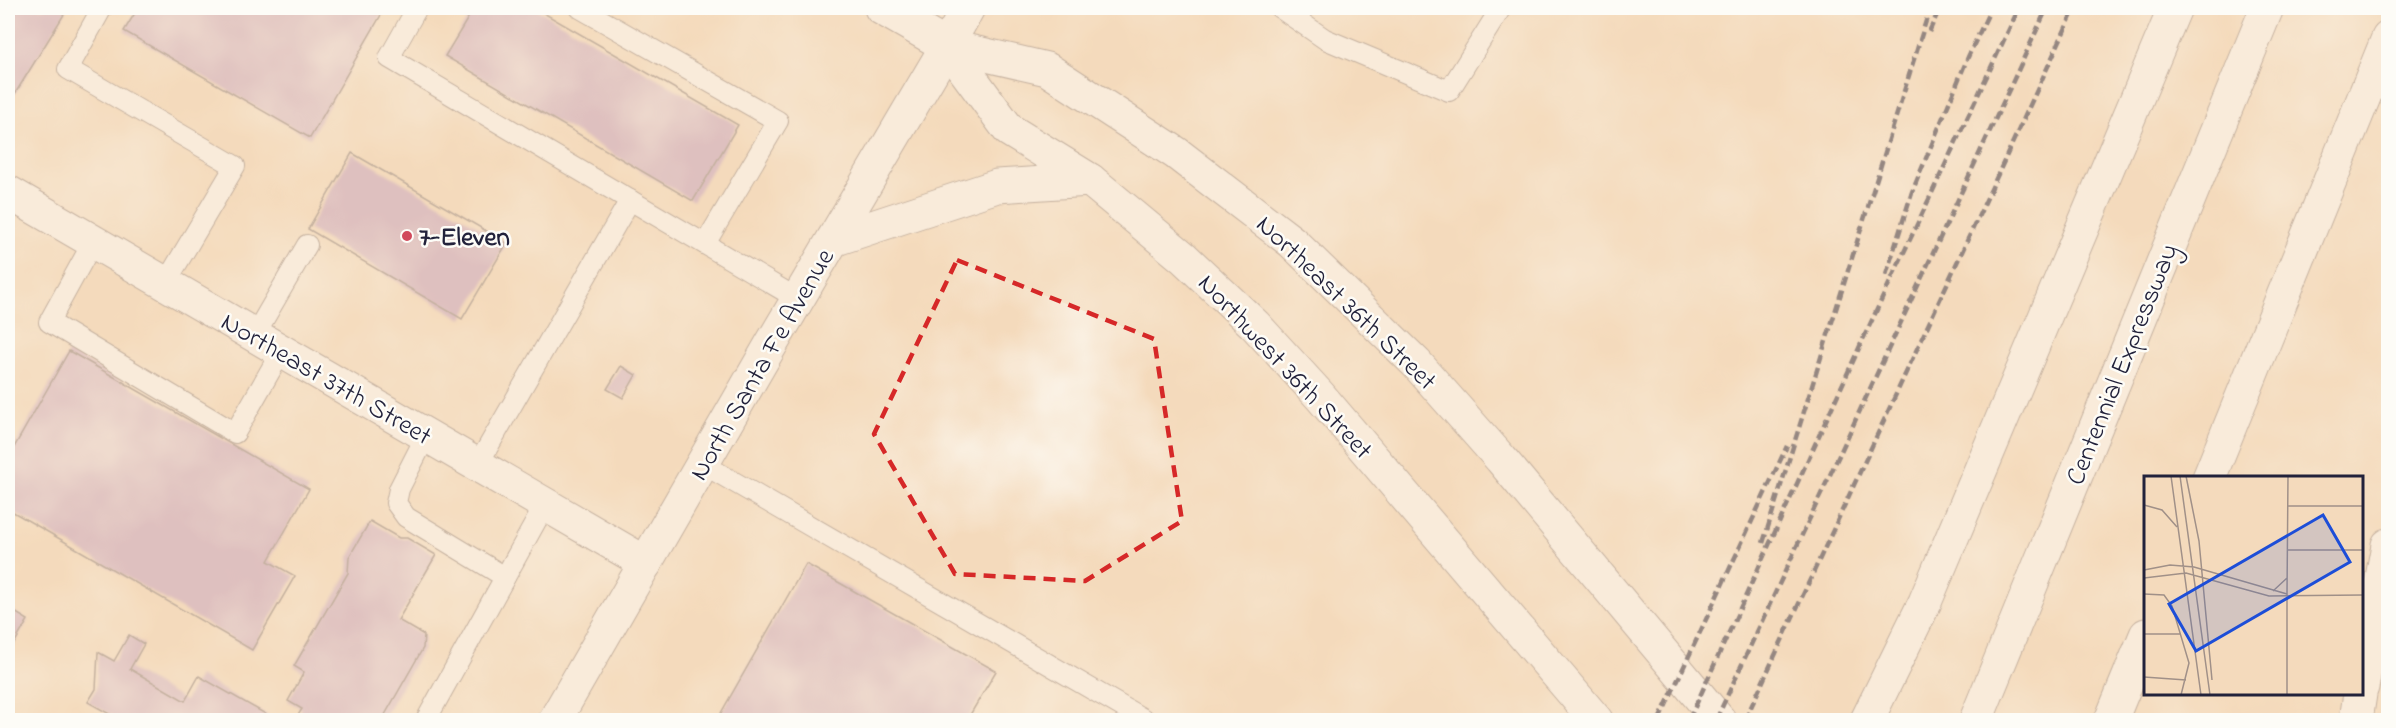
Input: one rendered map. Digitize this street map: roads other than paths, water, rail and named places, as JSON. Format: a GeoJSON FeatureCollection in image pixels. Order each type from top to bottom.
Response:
{"type":"FeatureCollection","features":[{"type":"Feature","properties":{"kind":"main road","name":"Northeast 36th Street"},"geometry":{"type":"LineString","coordinates":[[881,8],[947,46],[1047,69],[1176,153],[1292,242],[1416,363],[1501,459],[1719,720]]}},
{"type":"Feature","properties":{"kind":"main road","name":"North Santa Fe Avenue"},"geometry":{"type":"LineString","coordinates":[[555,720],[968,8]]}},
{"type":"Feature","properties":{"kind":"main road"},"geometry":{"type":"LineString","coordinates":[[1867,720],[1934,581],[2175,8]]}},
{"type":"Feature","properties":{"kind":"main road","name":"Centennial Expressway"},"geometry":{"type":"LineString","coordinates":[[1976,720],[2267,8]]}},
{"type":"Feature","properties":{"kind":"main road"},"geometry":{"type":"LineString","coordinates":[[2210,476],[2388,38]]}},
{"type":"Feature","properties":{"kind":"main road","name":"Northwest 36th Street"},"geometry":{"type":"LineString","coordinates":[[947,46],[1009,130],[1090,180],[1184,258],[1255,325],[1320,396],[1596,720]]}},
{"type":"Feature","properties":{"kind":"main road"},"geometry":{"type":"LineString","coordinates":[[833,240],[946,205],[969,194],[997,186],[1090,180]]}},
{"type":"Feature","properties":{"kind":"main road","name":"Northeast 37th Street"},"geometry":{"type":"LineString","coordinates":[[8,192],[646,563]]}},
{"type":"Feature","properties":{"kind":"main road"},"geometry":{"type":"LineString","coordinates":[[2363,676],[2388,545]]}},
{"type":"Feature","properties":{"kind":"main road"},"geometry":{"type":"LineString","coordinates":[[2110,720],[2144,637]]}},
{"type":"Feature","properties":{"kind":"main road"},"geometry":{"type":"LineString","coordinates":[[2356,720],[2360,695]]}},
{"type":"Feature","properties":{"kind":"lane"},"geometry":{"type":"LineString","coordinates":[[102,8],[68,69],[236,166],[165,284]]}},
{"type":"Feature","properties":{"kind":"lane"},"geometry":{"type":"LineString","coordinates":[[417,8],[389,58],[798,299]]}},
{"type":"Feature","properties":{"kind":"lane"},"geometry":{"type":"LineString","coordinates":[[580,8],[778,121],[705,244]]}},
{"type":"Feature","properties":{"kind":"lane"},"geometry":{"type":"LineString","coordinates":[[1280,8],[1325,39],[1449,91],[1501,8]]}},
{"type":"Feature","properties":{"kind":"lane"},"geometry":{"type":"LineString","coordinates":[[477,466],[630,200]]}},
{"type":"Feature","properties":{"kind":"lane"},"geometry":{"type":"LineString","coordinates":[[93,243],[49,322],[235,433],[307,245]]}},
{"type":"Feature","properties":{"kind":"lane"},"geometry":{"type":"LineString","coordinates":[[426,436],[399,489],[396,503],[406,517],[505,577]]}},
{"type":"Feature","properties":{"kind":"lane"},"geometry":{"type":"LineString","coordinates":[[703,465],[1145,720]]}},
{"type":"Feature","properties":{"kind":"lane"},"geometry":{"type":"LineString","coordinates":[[426,720],[545,505]]}},
{"type":"Feature","properties":{"kind":"railway"},"geometry":{"type":"LineString","coordinates":[[1763,543],[1930,8]]}},
{"type":"Feature","properties":{"kind":"railway"},"geometry":{"type":"LineString","coordinates":[[1929,32],[1940,8]]}},
{"type":"Feature","properties":{"kind":"railway"},"geometry":{"type":"LineString","coordinates":[[1886,275],[1912,192],[1968,57],[1991,8]]}},
{"type":"Feature","properties":{"kind":"railway"},"geometry":{"type":"LineString","coordinates":[[1689,720],[1865,335],[2019,8]]}},
{"type":"Feature","properties":{"kind":"railway"},"geometry":{"type":"LineString","coordinates":[[1716,720],[2047,8]]}},
{"type":"Feature","properties":{"kind":"railway"},"geometry":{"type":"LineString","coordinates":[[1745,720],[2075,8]]}},
{"type":"Feature","properties":{"kind":"railway"},"geometry":{"type":"LineString","coordinates":[[1659,720],[1787,446]]}},
{"type":"Feature","properties":{"kind":"place","name":"7-Eleven"},"geometry":{"type":"Point","coordinates":[407,236]}}]}
